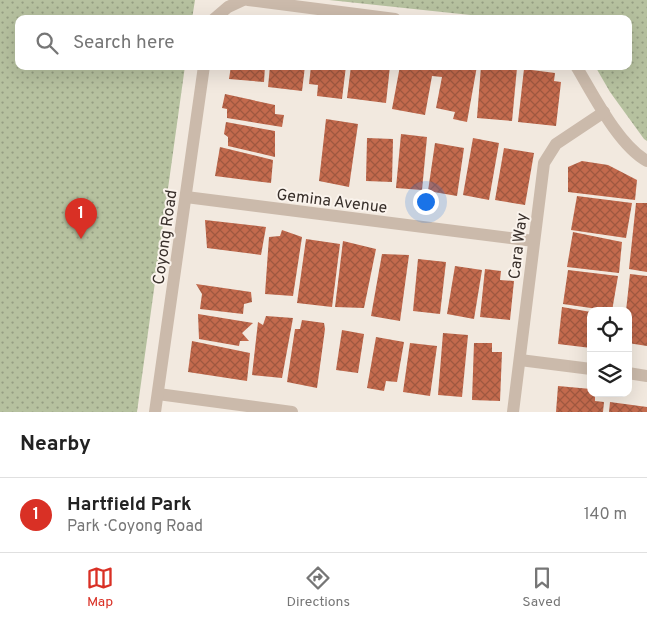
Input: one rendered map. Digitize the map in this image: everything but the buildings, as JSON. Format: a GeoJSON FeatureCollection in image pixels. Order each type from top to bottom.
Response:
{"type":"FeatureCollection","features":[{"type":"Feature","properties":{"kind":"street"},"geometry":{"type":"LineString","coordinates":[[219,15],[228,7],[243,0]]}},
{"type":"Feature","properties":{"kind":"street"},"geometry":{"type":"LineString","coordinates":[[248,0],[364,15]]}},
{"type":"Feature","properties":{"kind":"street","name":"Coyong Road"},"geometry":{"type":"LineString","coordinates":[[156,412],[203,70]]}},
{"type":"Feature","properties":{"kind":"street"},"geometry":{"type":"LineString","coordinates":[[578,70],[622,138],[647,160]]}},
{"type":"Feature","properties":{"kind":"street","name":"Cara Way"},"geometry":{"type":"LineString","coordinates":[[513,412],[544,163],[556,144],[604,112]]}},
{"type":"Feature","properties":{"kind":"street","name":"Gemina Avenue"},"geometry":{"type":"LineString","coordinates":[[186,197],[534,241]]}},
{"type":"Feature","properties":{"kind":"street"},"geometry":{"type":"LineString","coordinates":[[520,360],[587,368]]}},
{"type":"Feature","properties":{"kind":"street"},"geometry":{"type":"LineString","coordinates":[[632,374],[647,376]]}},
{"type":"Feature","properties":{"kind":"street"},"geometry":{"type":"LineString","coordinates":[[158,394],[292,412]]}},
{"type":"Feature","properties":{"kind":"green space"},"geometry":{"type":"Polygon","coordinates":[[[0,0],[195,0],[193,15],[15,15],[15,70],[184,70],[137,412],[0,412],[0,0]]]}},
{"type":"Feature","properties":{"kind":"green space"},"geometry":{"type":"Polygon","coordinates":[[[329,0],[647,0],[647,141],[610,92],[597,70],[632,70],[632,15],[470,15],[329,0]]]}},
{"type":"Feature","properties":{"kind":"place","name":"Hartfield Park"},"geometry":{"type":"Point","coordinates":[81,239]}}]}
